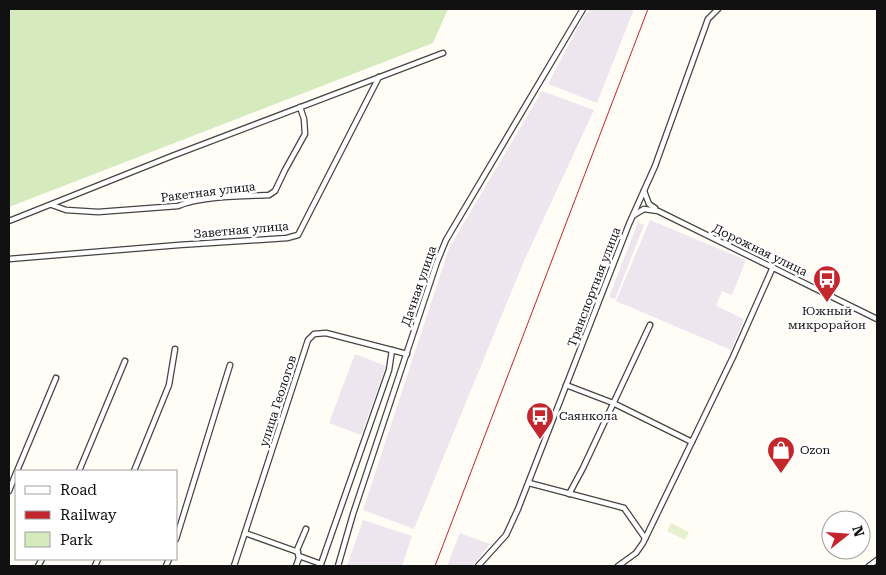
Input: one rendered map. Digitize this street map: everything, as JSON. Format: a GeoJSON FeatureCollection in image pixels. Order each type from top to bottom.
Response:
{"type":"FeatureCollection","features":[{"type":"Feature","properties":{"kind":"street","name":"Дачная улица"},"geometry":{"type":"LineString","coordinates":[[338,566],[353,514],[406,354],[446,240],[583,9]]}},
{"type":"Feature","properties":{"kind":"street","name":"Транспортная улица"},"geometry":{"type":"LineString","coordinates":[[478,566],[506,535],[633,216],[655,166],[708,18],[718,9]]}},
{"type":"Feature","properties":{"kind":"street"},"geometry":{"type":"LineString","coordinates":[[9,221],[443,53]]}},
{"type":"Feature","properties":{"kind":"street","name":"Заветная улица"},"geometry":{"type":"LineString","coordinates":[[9,259],[287,238],[298,235],[379,77]]}},
{"type":"Feature","properties":{"kind":"street","name":"Ракетная улица"},"geometry":{"type":"LineString","coordinates":[[51,204],[66,210],[98,212],[178,206],[201,200],[269,195],[275,191],[305,134],[304,119],[300,108]]}},
{"type":"Feature","properties":{"kind":"street"},"geometry":{"type":"LineString","coordinates":[[644,191],[649,204],[658,211]]}},
{"type":"Feature","properties":{"kind":"street"},"geometry":{"type":"LineString","coordinates":[[633,216],[644,209],[658,211]]}},
{"type":"Feature","properties":{"kind":"street","name":"Дорожная улица"},"geometry":{"type":"LineString","coordinates":[[658,211],[877,319]]}},
{"type":"Feature","properties":{"kind":"street"},"geometry":{"type":"LineString","coordinates":[[618,566],[636,553],[644,541],[733,357],[773,267]]}},
{"type":"Feature","properties":{"kind":"street"},"geometry":{"type":"LineString","coordinates":[[569,494],[650,325]]}},
{"type":"Feature","properties":{"kind":"street","name":"улица Геологов"},"geometry":{"type":"LineString","coordinates":[[234,566],[308,340],[314,334],[326,333],[406,354]]}},
{"type":"Feature","properties":{"kind":"street"},"geometry":{"type":"LineString","coordinates":[[134,470],[170,385],[175,349]]}},
{"type":"Feature","properties":{"kind":"street"},"geometry":{"type":"LineString","coordinates":[[245,533],[321,564],[389,370],[392,350]]}},
{"type":"Feature","properties":{"kind":"street"},"geometry":{"type":"LineString","coordinates":[[79,470],[125,361]]}},
{"type":"Feature","properties":{"kind":"street"},"geometry":{"type":"LineString","coordinates":[[178,533],[230,365]]}},
{"type":"Feature","properties":{"kind":"street"},"geometry":{"type":"LineString","coordinates":[[18,470],[56,378]]}},
{"type":"Feature","properties":{"kind":"street"},"geometry":{"type":"LineString","coordinates":[[566,385],[613,403],[692,442]]}},
{"type":"Feature","properties":{"kind":"street"},"geometry":{"type":"LineString","coordinates":[[9,491],[15,477]]}},
{"type":"Feature","properties":{"kind":"street"},"geometry":{"type":"LineString","coordinates":[[528,483],[624,508],[644,541]]}},
{"type":"Feature","properties":{"kind":"street"},"geometry":{"type":"LineString","coordinates":[[296,566],[306,529]]}},
{"type":"Feature","properties":{"kind":"street"},"geometry":{"type":"LineString","coordinates":[[869,566],[877,560]]}},
{"type":"Feature","properties":{"kind":"shaded area"},"geometry":{"type":"Polygon","coordinates":[[[590,9],[634,9],[597,103],[548,84],[584,16],[590,9]]]}},
{"type":"Feature","properties":{"kind":"shaded area"},"geometry":{"type":"Polygon","coordinates":[[[542,91],[594,110],[524,261],[414,529],[363,510],[449,248],[542,91]]]}},
{"type":"Feature","properties":{"kind":"shaded area"},"geometry":{"type":"Polygon","coordinates":[[[650,220],[746,260],[732,295],[722,291],[716,306],[744,319],[731,350],[616,301],[650,220]]]}},
{"type":"Feature","properties":{"kind":"shaded area"},"geometry":{"type":"Polygon","coordinates":[[[638,222],[644,225],[615,299],[609,297],[638,222]]]}},
{"type":"Feature","properties":{"kind":"shaded area"},"geometry":{"type":"Polygon","coordinates":[[[355,354],[386,366],[361,435],[329,423],[355,354]]]}},
{"type":"Feature","properties":{"kind":"shaded area"},"geometry":{"type":"Polygon","coordinates":[[[363,520],[412,536],[402,566],[347,566],[363,520]]]}},
{"type":"Feature","properties":{"kind":"shaded area"},"geometry":{"type":"Polygon","coordinates":[[[460,533],[490,544],[472,566],[447,566],[460,533]]]}},
{"type":"Feature","properties":{"kind":"green space"},"geometry":{"type":"Polygon","coordinates":[[[9,9],[448,9],[433,43],[9,207],[9,9]]]}},
{"type":"Feature","properties":{"kind":"green space"},"geometry":{"type":"Polygon","coordinates":[[[671,523],[689,532],[685,540],[667,531],[671,523]]]}},
{"type":"Feature","properties":{"kind":"railway"},"geometry":{"type":"LineString","coordinates":[[435,566],[648,9]]}},
{"type":"Feature","properties":{"kind":"place","name":"Южный микрорайон"},"geometry":{"type":"Point","coordinates":[827,303]}},
{"type":"Feature","properties":{"kind":"place","name":"Саянкола"},"geometry":{"type":"Point","coordinates":[540,440]}},
{"type":"Feature","properties":{"kind":"place","name":"Ozon"},"geometry":{"type":"Point","coordinates":[781,474]}}]}
